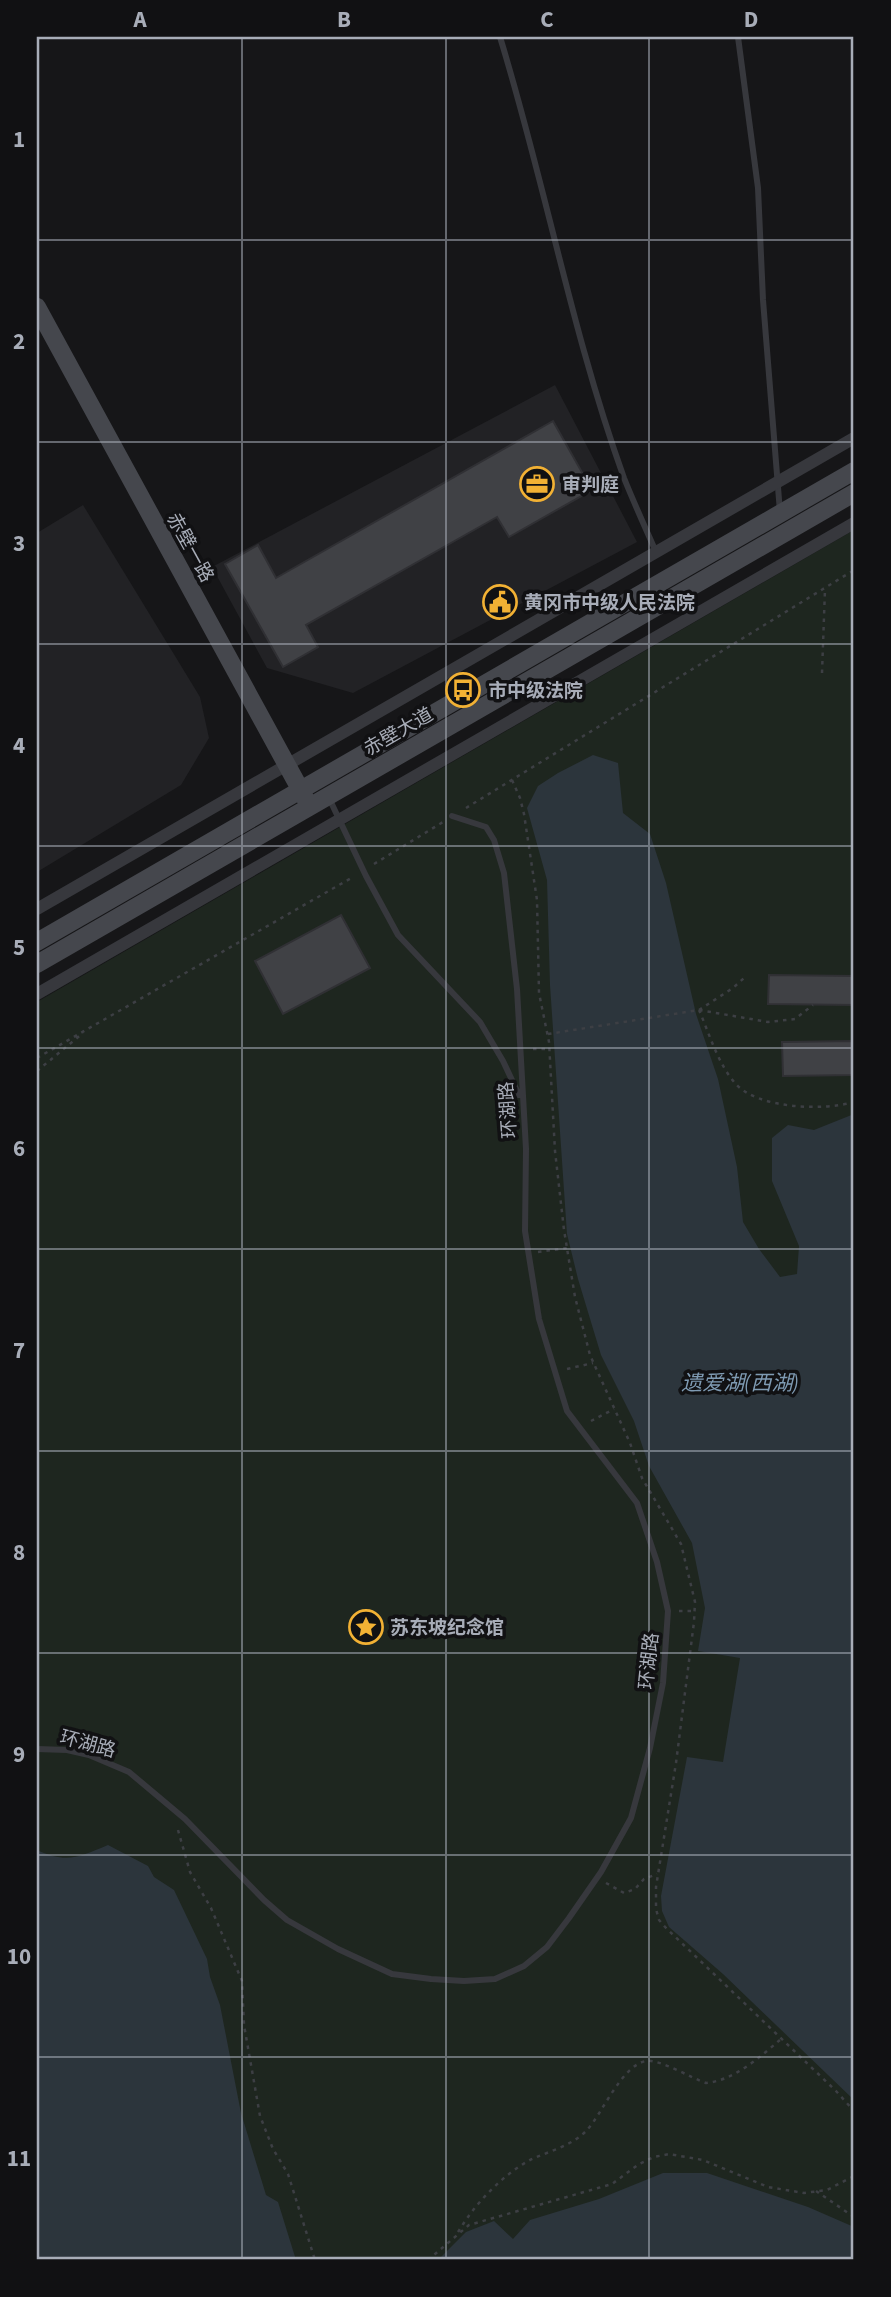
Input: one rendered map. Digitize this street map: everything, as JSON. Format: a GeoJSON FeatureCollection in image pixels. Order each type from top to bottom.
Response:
{"type":"FeatureCollection","features":[{"type":"Feature","properties":{"kind":"main road","name":"赤壁一路"},"geometry":{"type":"LineString","coordinates":[[37,307],[309,807]]}},
{"type":"Feature","properties":{"kind":"main road","name":"赤壁大道"},"geometry":{"type":"LineString","coordinates":[[37,942],[854,471]]}},
{"type":"Feature","properties":{"kind":"main road","name":"赤壁大道"},"geometry":{"type":"LineString","coordinates":[[37,964],[854,493]]}},
{"type":"Feature","properties":{"kind":"street"},"geometry":{"type":"LineString","coordinates":[[37,909],[854,438]]}},
{"type":"Feature","properties":{"kind":"street"},"geometry":{"type":"LineString","coordinates":[[37,994],[854,523]]}},
{"type":"Feature","properties":{"kind":"lane"},"geometry":{"type":"LineString","coordinates":[[500,37],[600,404],[625,479],[656,552]]}},
{"type":"Feature","properties":{"kind":"lane"},"geometry":{"type":"LineString","coordinates":[[738,37],[758,188],[763,300],[780,514]]}},
{"type":"Feature","properties":{"kind":"lane"},"geometry":{"type":"LineString","coordinates":[[328,796],[363,871],[398,935],[480,1022],[522,1100]]}},
{"type":"Feature","properties":{"kind":"lane","name":"环湖路"},"geometry":{"type":"LineString","coordinates":[[37,1749],[67,1750],[108,1762],[129,1772],[174,1810],[287,1920],[338,1949],[392,1974],[464,1981],[495,1979],[524,1966],[547,1947],[596,1879],[631,1818],[650,1748],[663,1683],[668,1611],[657,1562],[637,1503],[567,1411],[539,1319],[525,1231],[526,1149],[517,989],[504,873],[494,839],[486,827],[452,816]]}},
{"type":"Feature","properties":{"kind":"path"},"geometry":{"type":"LineString","coordinates":[[37,1058],[363,871],[854,570]]}},
{"type":"Feature","properties":{"kind":"path"},"geometry":{"type":"LineString","coordinates":[[822,673],[825,588]]}},
{"type":"Feature","properties":{"kind":"path"},"geometry":{"type":"LineString","coordinates":[[512,780],[520,798],[537,900],[539,993],[550,1049],[555,1151],[575,1297],[593,1363],[630,1443],[642,1478],[681,1544],[695,1602],[676,1763],[658,1874],[656,1909],[659,1920],[666,1928],[836,2091],[854,2112]]}},
{"type":"Feature","properties":{"kind":"path"},"geometry":{"type":"LineString","coordinates":[[699,1010],[744,978]]}},
{"type":"Feature","properties":{"kind":"path"},"geometry":{"type":"LineString","coordinates":[[548,1034],[699,1010],[768,1021],[794,1019],[813,1004]]}},
{"type":"Feature","properties":{"kind":"path"},"geometry":{"type":"LineString","coordinates":[[699,1010],[727,1071],[744,1093],[771,1101],[821,1108],[854,1102]]}},
{"type":"Feature","properties":{"kind":"path"},"geometry":{"type":"LineString","coordinates":[[37,1071],[89,1028]]}},
{"type":"Feature","properties":{"kind":"path"},"geometry":{"type":"LineString","coordinates":[[519,1050],[550,1049]]}},
{"type":"Feature","properties":{"kind":"path"},"geometry":{"type":"LineString","coordinates":[[528,1253],[567,1248]]}},
{"type":"Feature","properties":{"kind":"path"},"geometry":{"type":"LineString","coordinates":[[554,1372],[593,1363]]}},
{"type":"Feature","properties":{"kind":"path"},"geometry":{"type":"LineString","coordinates":[[578,1427],[614,1409]]}},
{"type":"Feature","properties":{"kind":"path"},"geometry":{"type":"LineString","coordinates":[[668,1611],[694,1611]]}},
{"type":"Feature","properties":{"kind":"path"},"geometry":{"type":"LineString","coordinates":[[174,1810],[190,1872],[216,1919],[242,1981],[244,2025],[260,2116],[273,2149],[288,2174],[315,2260]]}},
{"type":"Feature","properties":{"kind":"path"},"geometry":{"type":"LineString","coordinates":[[596,1879],[624,1893],[635,1889],[652,1874],[658,1874]]}},
{"type":"Feature","properties":{"kind":"path"},"geometry":{"type":"LineString","coordinates":[[456,2235],[470,2213],[491,2190],[514,2171],[530,2160],[573,2141],[587,2130],[621,2080],[642,2062],[648,2060],[706,2083],[715,2082],[743,2069],[781,2039]]}},
{"type":"Feature","properties":{"kind":"path"},"geometry":{"type":"LineString","coordinates":[[428,2260],[469,2225],[612,2184],[639,2164],[654,2157],[670,2154],[703,2160],[768,2187],[804,2193],[827,2190],[854,2176]]}},
{"type":"Feature","properties":{"kind":"path"},"geometry":{"type":"LineString","coordinates":[[816,2191],[854,2217]]}},
{"type":"Feature","properties":{"kind":"shaded area","name":"黄冈市中级人民法院"},"geometry":{"type":"Polygon","coordinates":[[[555,385],[637,542],[353,693],[267,668],[212,567],[555,385]]]}},
{"type":"Feature","properties":{"kind":"shaded area"},"geometry":{"type":"Polygon","coordinates":[[[83,505],[200,697],[209,738],[181,785],[37,872],[37,533],[83,505]]]}},
{"type":"Feature","properties":{"kind":"shaded area"},"geometry":{"type":"Polygon","coordinates":[[[854,530],[854,2260],[37,2260],[37,1002],[854,530]]]}},
{"type":"Feature","properties":{"kind":"water","name":"遗爱湖(西湖)"},"geometry":{"type":"Polygon","coordinates":[[[593,755],[618,763],[623,813],[650,834],[666,883],[696,1014],[718,1079],[737,1167],[743,1222],[780,1277],[797,1274],[799,1246],[772,1181],[772,1138],[788,1125],[814,1130],[854,1114],[854,2100],[723,1974],[669,1927],[662,1911],[661,1896],[687,1757],[723,1762],[740,1658],[698,1651],[705,1608],[692,1543],[649,1466],[634,1421],[601,1355],[567,1234],[550,985],[547,880],[527,808],[538,786],[593,755]]]}},
{"type":"Feature","properties":{"kind":"water"},"geometry":{"type":"Polygon","coordinates":[[[108,1845],[148,1866],[154,1877],[174,1890],[207,1959],[220,2005],[241,2113],[266,2195],[278,2202],[296,2260],[37,2260],[37,1850],[65,1858],[89,1853],[108,1845]]]}},
{"type":"Feature","properties":{"kind":"water"},"geometry":{"type":"Polygon","coordinates":[[[663,2173],[707,2173],[808,2207],[854,2227],[854,2260],[438,2260],[466,2232],[494,2221],[513,2239],[530,2220],[599,2199],[663,2173]]]}},
{"type":"Feature","properties":{"kind":"building"},"geometry":{"type":"Polygon","coordinates":[[[553,421],[592,490],[509,537],[497,517],[306,625],[318,647],[283,667],[225,564],[258,545],[276,578],[553,421]]]}},
{"type":"Feature","properties":{"kind":"building"},"geometry":{"type":"Polygon","coordinates":[[[341,915],[370,968],[283,1014],[255,961],[341,915]]]}},
{"type":"Feature","properties":{"kind":"building"},"geometry":{"type":"Polygon","coordinates":[[[769,975],[854,976],[854,1005],[768,1004],[769,975]]]}},
{"type":"Feature","properties":{"kind":"building"},"geometry":{"type":"Polygon","coordinates":[[[854,1041],[854,1075],[783,1076],[782,1042],[854,1041]]]}},
{"type":"Feature","properties":{"kind":"place","name":"审判庭"},"geometry":{"type":"Point","coordinates":[537,484]}},
{"type":"Feature","properties":{"kind":"place","name":"黄冈市中级人民法院"},"geometry":{"type":"Point","coordinates":[500,602]}},
{"type":"Feature","properties":{"kind":"place","name":"市中级法院"},"geometry":{"type":"Point","coordinates":[463,690]}},
{"type":"Feature","properties":{"kind":"place","name":"苏东坡纪念馆"},"geometry":{"type":"Point","coordinates":[366,1627]}}]}
